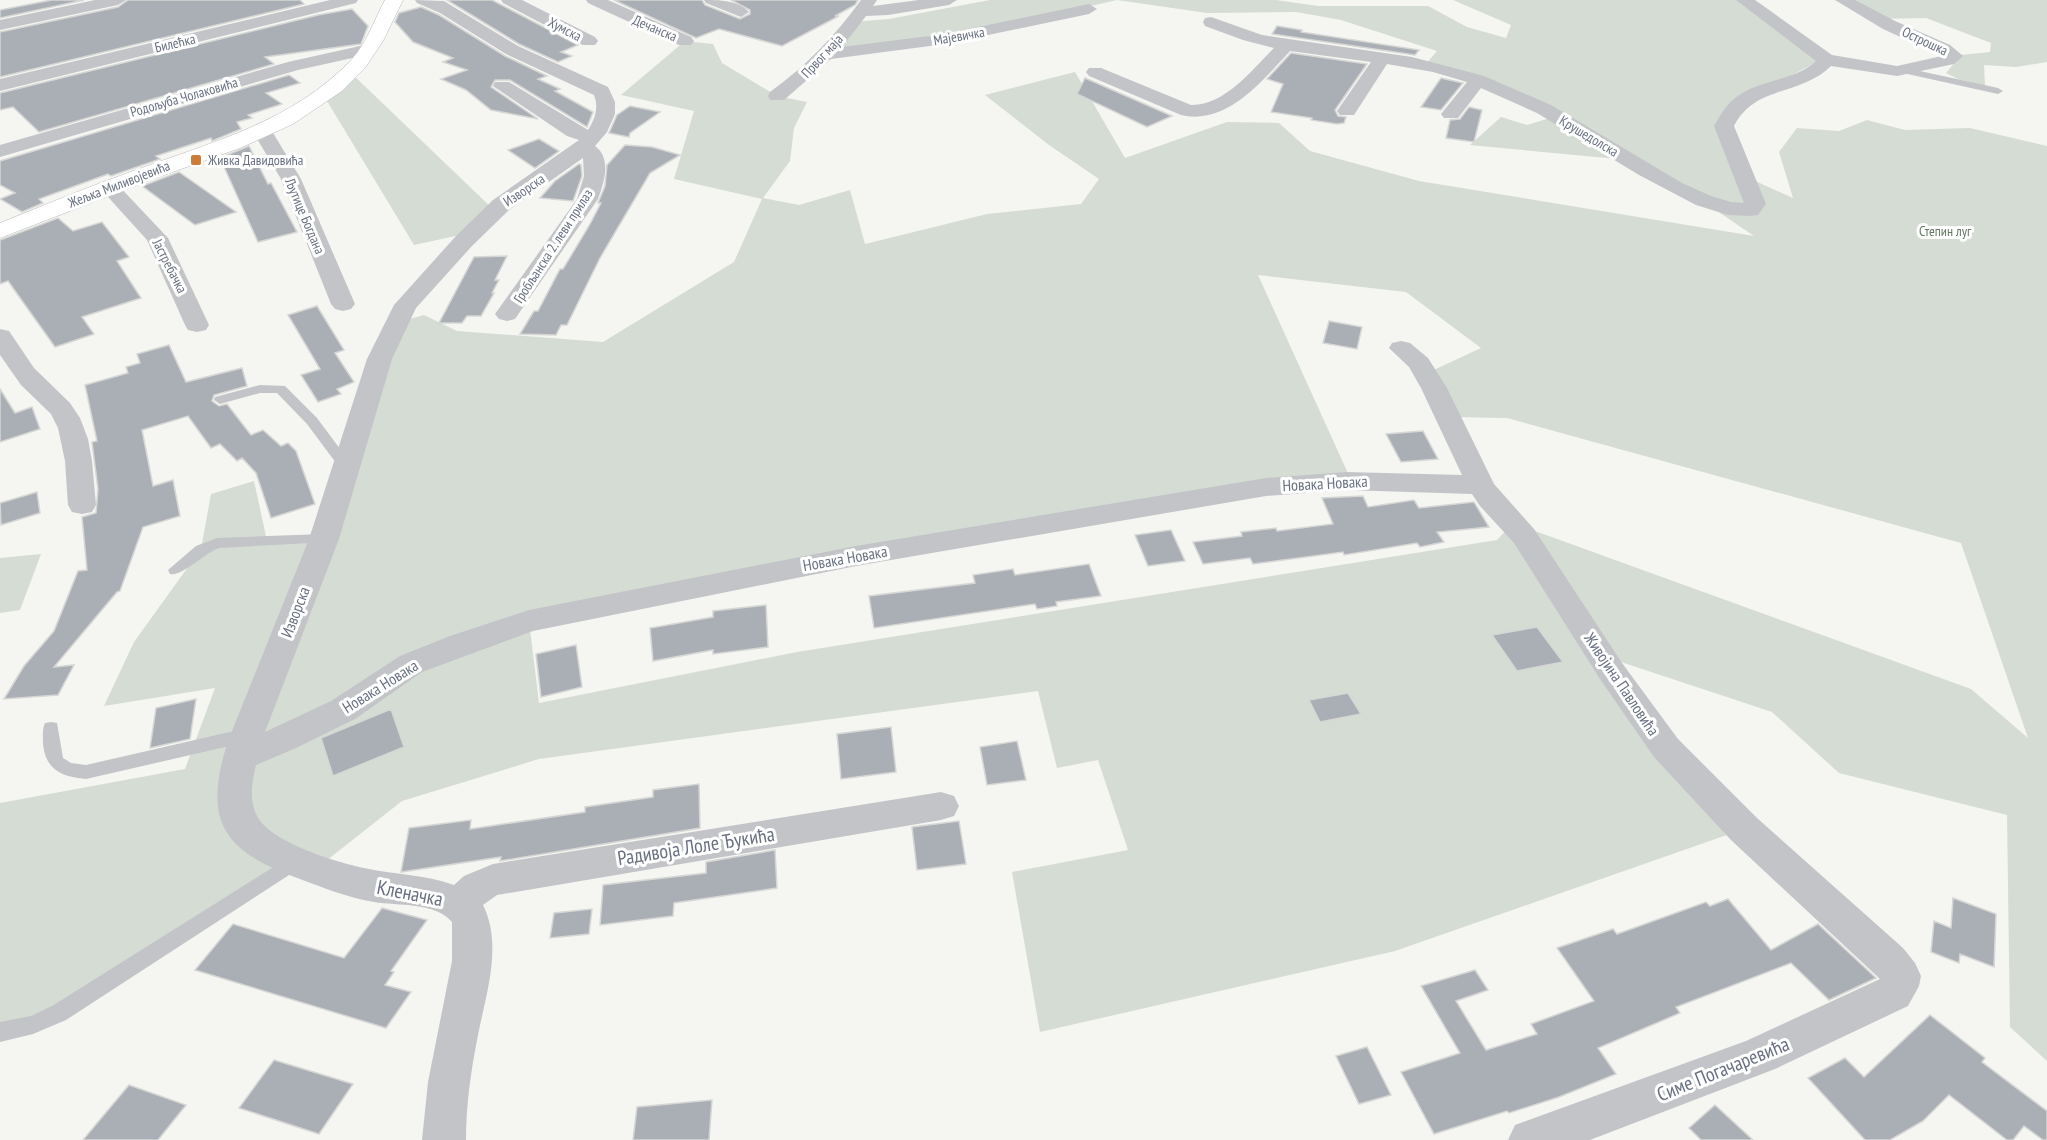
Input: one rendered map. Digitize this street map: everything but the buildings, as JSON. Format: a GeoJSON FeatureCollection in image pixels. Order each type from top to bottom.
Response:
{"type":"FeatureCollection","features":[{"type":"Feature","properties":{"kind":"street"},"geometry":{"type":"LineString","coordinates":[[0,25],[118,0]]}},
{"type":"Feature","properties":{"kind":"street","name":"Билећка"},"geometry":{"type":"LineString","coordinates":[[0,86],[350,0]]}},
{"type":"Feature","properties":{"kind":"street","name":"Жељка Миливојевића"},"geometry":{"type":"LineString","coordinates":[[0,231],[109,187],[262,132],[290,119],[317,101],[360,62],[400,0]]}},
{"type":"Feature","properties":{"kind":"street","name":"Изворска"},"geometry":{"type":"LineString","coordinates":[[245,746],[324,539],[380,360],[395,323],[406,305],[501,204],[560,166],[587,143],[602,122],[607,105],[606,98],[601,91],[523,56],[436,4],[423,0]]}},
{"type":"Feature","properties":{"kind":"street","name":"Хумска"},"geometry":{"type":"LineString","coordinates":[[509,0],[589,41]]}},
{"type":"Feature","properties":{"kind":"street","name":"Дечанска"},"geometry":{"type":"LineString","coordinates":[[594,0],[685,41]]}},
{"type":"Feature","properties":{"kind":"street"},"geometry":{"type":"LineString","coordinates":[[712,0],[741,12]]}},
{"type":"Feature","properties":{"kind":"street","name":"Првог маја"},"geometry":{"type":"LineString","coordinates":[[777,96],[811,72],[866,5],[888,10],[949,0]]}},
{"type":"Feature","properties":{"kind":"street"},"geometry":{"type":"LineString","coordinates":[[1744,0],[1827,60]]}},
{"type":"Feature","properties":{"kind":"street","name":"Острошка"},"geometry":{"type":"LineString","coordinates":[[1827,60],[1861,67],[1906,71],[1948,60],[1954,56],[1843,0]]}},
{"type":"Feature","properties":{"kind":"street","name":"Мајевичка"},"geometry":{"type":"LineString","coordinates":[[827,54],[945,39],[1089,9]]}},
{"type":"Feature","properties":{"kind":"street","name":"Крушедолска"},"geometry":{"type":"LineString","coordinates":[[1211,22],[1246,36],[1436,67],[1478,80],[1545,110],[1628,160],[1701,200],[1732,211],[1753,209],[1755,204],[1724,126],[1734,108],[1754,95],[1816,70],[1827,60]]}},
{"type":"Feature","properties":{"kind":"street"},"geometry":{"type":"LineString","coordinates":[[1095,72],[1188,111],[1201,111],[1214,109],[1262,72],[1287,44]]}},
{"type":"Feature","properties":{"kind":"street","name":"Родољуба Чолаковића"},"geometry":{"type":"LineString","coordinates":[[0,151],[294,66],[369,49]]}},
{"type":"Feature","properties":{"kind":"street"},"geometry":{"type":"LineString","coordinates":[[1347,111],[1382,58]]}},
{"type":"Feature","properties":{"kind":"street"},"geometry":{"type":"LineString","coordinates":[[1451,114],[1478,80]]}},
{"type":"Feature","properties":{"kind":"street"},"geometry":{"type":"LineString","coordinates":[[502,86],[574,132],[587,143]]}},
{"type":"Feature","properties":{"kind":"street","name":"Љутице Богдана"},"geometry":{"type":"LineString","coordinates":[[262,132],[291,179],[343,304]]}},
{"type":"Feature","properties":{"kind":"street","name":"Гробљанска 2. леви прилаз"},"geometry":{"type":"LineString","coordinates":[[507,314],[587,199],[595,174],[593,156],[587,143]]}},
{"type":"Feature","properties":{"kind":"street","name":"Јастребачка"},"geometry":{"type":"LineString","coordinates":[[109,187],[157,238],[197,325]]}},
{"type":"Feature","properties":{"kind":"street"},"geometry":{"type":"LineString","coordinates":[[0,336],[27,376],[56,402],[68,419],[76,448],[82,505]]}},
{"type":"Feature","properties":{"kind":"street","name":"Живојина Павловића"},"geometry":{"type":"LineString","coordinates":[[1401,348],[1419,363],[1434,387],[1480,485],[1490,500],[1524,536],[1611,671],[1666,748],[1744,829],[1889,960],[1901,976]]}},
{"type":"Feature","properties":{"kind":"street","name":"Новака Новака"},"geometry":{"type":"LineString","coordinates":[[245,746],[284,739],[343,710],[411,664],[529,621],[856,556],[1266,487],[1310,481],[1351,480],[1480,485]]}},
{"type":"Feature","properties":{"kind":"street","name":"Кленачка"},"geometry":{"type":"LineString","coordinates":[[245,746],[234,800],[239,819],[253,839],[296,861],[363,884],[444,896],[459,904],[469,915],[473,954],[454,1050],[444,1118],[444,1140]]}},
{"type":"Feature","properties":{"kind":"street","name":"Радивоја Лоле Ђукића"},"geometry":{"type":"LineString","coordinates":[[459,904],[477,887],[493,880],[941,806]]}},
{"type":"Feature","properties":{"kind":"street","name":"Симе Погачаревића"},"geometry":{"type":"LineString","coordinates":[[1530,1140],[1682,1087],[1789,1043],[1894,993],[1899,986],[1901,976]]}},
{"type":"Feature","properties":{"kind":"lane"},"geometry":{"type":"LineString","coordinates":[[1906,71],[1998,91]]}},
{"type":"Feature","properties":{"kind":"lane"},"geometry":{"type":"LineString","coordinates":[[220,400],[260,389],[280,389],[312,421],[347,468]]}},
{"type":"Feature","properties":{"kind":"lane"},"geometry":{"type":"LineString","coordinates":[[175,570],[201,549],[218,543],[324,539]]}},
{"type":"Feature","properties":{"kind":"lane"},"geometry":{"type":"LineString","coordinates":[[51,728],[51,755],[59,767],[71,772],[245,746]]}},
{"type":"Feature","properties":{"kind":"lane"},"geometry":{"type":"LineString","coordinates":[[0,1032],[33,1025],[59,1013],[296,861]]}},
{"type":"Feature","properties":{"kind":"green space"},"geometry":{"type":"Polygon","coordinates":[[[990,0],[1117,0],[945,39],[827,54],[852,22],[889,19],[990,0]]]}},
{"type":"Feature","properties":{"kind":"green space","name":"Степин луг"},"geometry":{"type":"Polygon","coordinates":[[[1117,0],[1276,0],[1318,6],[1428,6],[1467,27],[1506,38],[1511,25],[1453,0],[1744,0],[1819,61],[1754,95],[1724,127],[1744,176],[1793,198],[1779,152],[1797,128],[1839,131],[1867,120],[1905,130],[1970,128],[2047,146],[2047,1061],[2010,1027],[2007,815],[1839,773],[1772,712],[1603,656],[1744,829],[1395,951],[1040,1032],[1012,872],[1128,850],[1098,760],[1057,768],[1038,691],[539,759],[402,801],[317,868],[296,861],[59,1013],[0,1032],[0,803],[185,769],[215,688],[104,706],[134,642],[201,549],[211,494],[254,481],[267,541],[324,539],[395,323],[424,315],[457,331],[603,342],[734,262],[762,199],[674,179],[694,111],[621,95],[685,41],[713,44],[722,63],[777,96],[807,102],[794,128],[790,161],[763,198],[799,205],[850,190],[865,244],[987,214],[1081,204],[1099,179],[1049,145],[985,95],[1075,72],[1125,158],[1227,122],[1279,123],[1310,151],[1419,181],[1754,236],[1701,200],[1628,160],[1470,145],[1501,117],[1527,125],[1550,118],[1560,120],[1425,65],[1437,51],[1341,20],[1296,12],[1207,13],[1117,0]],[[1258,275],[1351,480],[529,621],[539,703],[797,652],[1497,540],[1513,523],[1971,689],[2028,738],[1961,543],[1507,418],[1447,417],[1425,374],[1481,348],[1406,292],[1258,275]]]}},
{"type":"Feature","properties":{"kind":"green space"},"geometry":{"type":"Polygon","coordinates":[[[1844,0],[2047,0],[2047,62],[2016,67],[1984,65],[1985,86],[1958,79],[1946,73],[1961,55],[1990,52],[1991,43],[1926,18],[1878,19],[1844,0]]]}},
{"type":"Feature","properties":{"kind":"green space"},"geometry":{"type":"Polygon","coordinates":[[[350,72],[495,211],[474,232],[414,245],[324,96],[350,72]]]}},
{"type":"Feature","properties":{"kind":"green space"},"geometry":{"type":"Polygon","coordinates":[[[41,554],[20,610],[0,613],[0,558],[41,554]]]}},
{"type":"Feature","properties":{"kind":"place","name":"Живка Давидовића"},"geometry":{"type":"Point","coordinates":[196,160]}}]}
